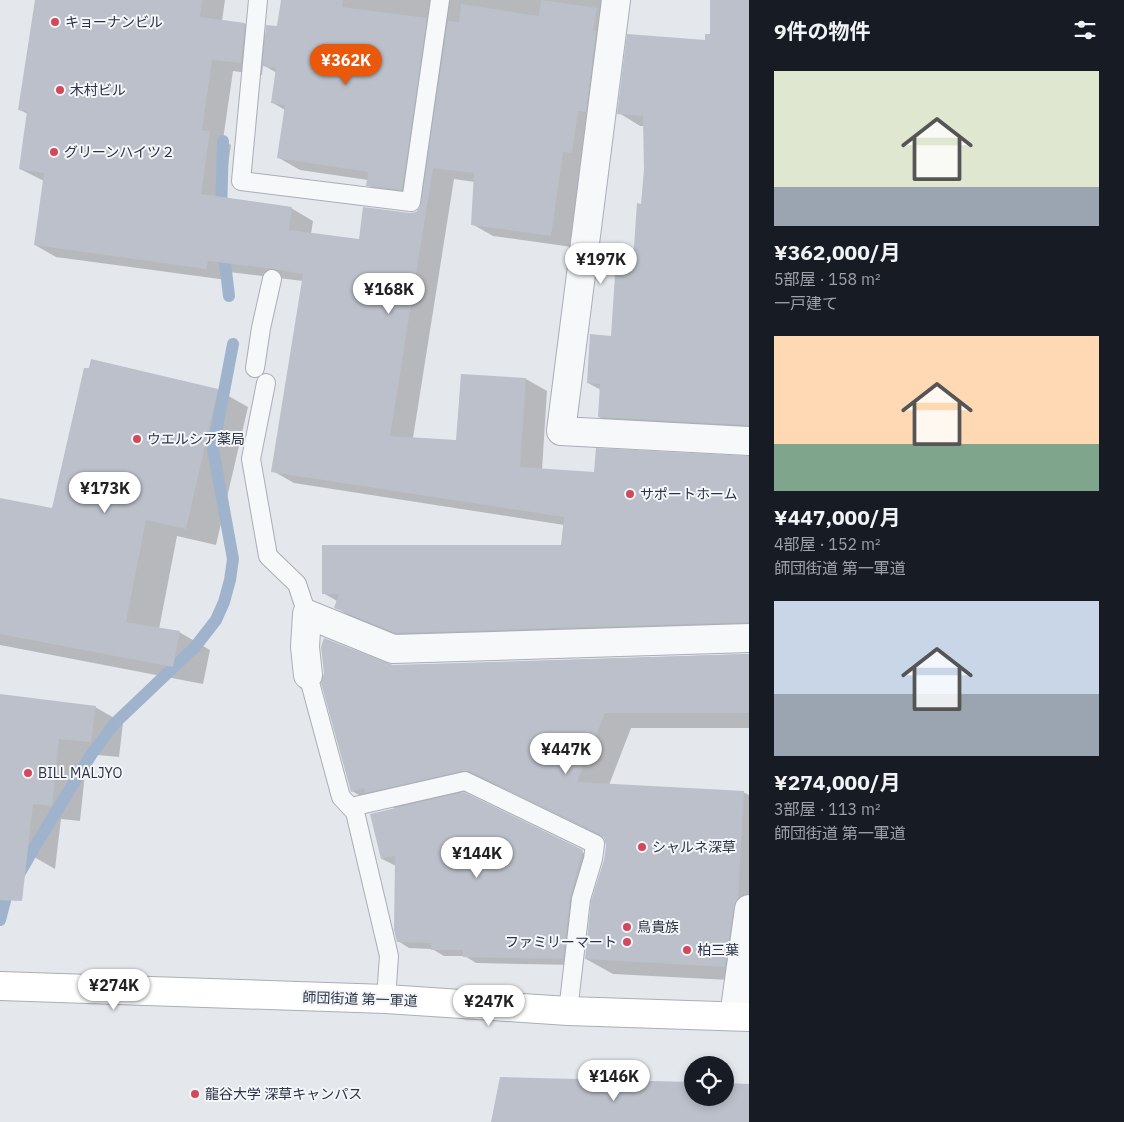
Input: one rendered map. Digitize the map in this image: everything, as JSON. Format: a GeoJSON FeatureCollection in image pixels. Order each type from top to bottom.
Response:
{"type":"FeatureCollection","features":[{"type":"Feature","properties":{"kind":"main road","name":"師団街道 第一軍道"},"geometry":{"type":"LineString","coordinates":[[0,986],[386,999],[568,1011],[741,1016]]}},
{"type":"Feature","properties":{"kind":"street"},"geometry":{"type":"LineString","coordinates":[[616,0],[561,431],[749,441]]}},
{"type":"Feature","properties":{"kind":"street"},"geometry":{"type":"LineString","coordinates":[[308,675],[305,647],[307,614],[393,649],[749,638]]}},
{"type":"Feature","properties":{"kind":"street"},"geometry":{"type":"LineString","coordinates":[[741,1016],[749,909]]}},
{"type":"Feature","properties":{"kind":"lane"},"geometry":{"type":"LineString","coordinates":[[258,0],[241,182],[411,202],[440,0]]}},
{"type":"Feature","properties":{"kind":"lane"},"geometry":{"type":"LineString","coordinates":[[255,368],[261,328],[272,279]]}},
{"type":"Feature","properties":{"kind":"lane"},"geometry":{"type":"LineString","coordinates":[[266,383],[250,459],[268,556],[298,584],[307,614]]}},
{"type":"Feature","properties":{"kind":"lane"},"geometry":{"type":"LineString","coordinates":[[308,675],[341,797],[354,812],[389,956],[386,999]]}},
{"type":"Feature","properties":{"kind":"lane"},"geometry":{"type":"LineString","coordinates":[[351,807],[465,781],[595,844],[593,859],[581,899],[568,1011]]}},
{"type":"Feature","properties":{"kind":"building"},"geometry":{"type":"Polygon","coordinates":[[[35,0],[202,0],[200,17],[245,23],[241,63],[212,60],[202,130],[210,131],[201,194],[292,207],[289,230],[359,239],[363,207],[410,213],[416,212],[420,208],[448,21],[459,22],[461,4],[539,16],[541,0],[597,8],[593,31],[596,31],[586,112],[578,111],[572,153],[563,152],[551,236],[471,225],[474,173],[433,168],[390,436],[456,440],[461,374],[526,378],[520,467],[594,472],[596,448],[749,456],[749,622],[396,633],[334,608],[339,594],[322,594],[322,545],[561,545],[564,517],[271,472],[303,274],[208,261],[206,269],[34,245],[44,173],[19,169],[27,111],[18,110],[35,0]]]}},
{"type":"Feature","properties":{"kind":"building"},"geometry":{"type":"Polygon","coordinates":[[[281,0],[343,0],[342,7],[427,18],[402,190],[366,186],[368,172],[277,158],[285,105],[271,103],[276,68],[262,66],[266,25],[277,26],[281,0]]]}},
{"type":"Feature","properties":{"kind":"building"},"geometry":{"type":"Polygon","coordinates":[[[710,0],[749,0],[749,425],[598,417],[600,384],[587,383],[590,334],[611,336],[616,260],[633,261],[637,203],[641,204],[644,170],[643,116],[617,114],[627,34],[705,40],[705,34],[710,34],[710,0]]]}},
{"type":"Feature","properties":{"kind":"building"},"geometry":{"type":"Polygon","coordinates":[[[91,359],[218,389],[186,529],[146,520],[126,622],[180,631],[173,667],[0,634],[0,498],[52,508],[84,368],[89,368],[91,359]]]}},
{"type":"Feature","properties":{"kind":"building"},"geometry":{"type":"Polygon","coordinates":[[[324,638],[393,665],[749,654],[749,713],[605,713],[577,782],[744,791],[738,898],[734,907],[725,967],[585,959],[591,901],[604,860],[606,845],[604,838],[600,834],[470,771],[365,793],[364,788],[351,792],[321,683],[324,673],[321,647],[324,638]]]}},
{"type":"Feature","properties":{"kind":"building","name":"BILL MALJYO"},"geometry":{"type":"Polygon","coordinates":[[[0,694],[96,706],[91,742],[59,739],[52,806],[33,804],[22,901],[0,900],[0,694]]]}},
{"type":"Feature","properties":{"kind":"building"},"geometry":{"type":"Polygon","coordinates":[[[464,792],[583,850],[570,898],[563,959],[463,957],[463,950],[431,950],[431,943],[397,942],[394,930],[395,856],[381,859],[370,814],[464,792]]]}},
{"type":"Feature","properties":{"kind":"building"},"geometry":{"type":"Polygon","coordinates":[[[500,1077],[684,1082],[684,1106],[734,1106],[734,1083],[749,1084],[749,1122],[491,1122],[500,1077]]]}},
{"type":"Feature","properties":{"kind":"waterway"},"geometry":{"type":"LineString","coordinates":[[221,214],[223,141]]}},
{"type":"Feature","properties":{"kind":"waterway"},"geometry":{"type":"LineString","coordinates":[[223,246],[229,296]]}},
{"type":"Feature","properties":{"kind":"waterway"},"geometry":{"type":"LineString","coordinates":[[0,920],[6,897],[91,755],[115,723],[195,647],[216,620],[224,602],[233,559],[213,449],[233,344]]}},
{"type":"Feature","properties":{"kind":"place","name":"キョーナンビル"},"geometry":{"type":"Point","coordinates":[55,22]}},
{"type":"Feature","properties":{"kind":"place","name":"木村ビル"},"geometry":{"type":"Point","coordinates":[60,90]}},
{"type":"Feature","properties":{"kind":"place","name":"グリーンハイツ２"},"geometry":{"type":"Point","coordinates":[54,152]}},
{"type":"Feature","properties":{"kind":"place","name":"ウエルシア薬局"},"geometry":{"type":"Point","coordinates":[137,439]}},
{"type":"Feature","properties":{"kind":"place","name":"サポートホーム"},"geometry":{"type":"Point","coordinates":[630,494]}},
{"type":"Feature","properties":{"kind":"place","name":"BILL MALJYO"},"geometry":{"type":"Point","coordinates":[28,773]}},
{"type":"Feature","properties":{"kind":"place","name":"シャルネ深草"},"geometry":{"type":"Point","coordinates":[642,847]}},
{"type":"Feature","properties":{"kind":"place","name":"鳥貴族"},"geometry":{"type":"Point","coordinates":[627,927]}},
{"type":"Feature","properties":{"kind":"place","name":"ファミリーマート"},"geometry":{"type":"Point","coordinates":[627,942]}},
{"type":"Feature","properties":{"kind":"place","name":"柏三葉"},"geometry":{"type":"Point","coordinates":[687,950]}},
{"type":"Feature","properties":{"kind":"place","name":"龍谷大学 深草キャンパス"},"geometry":{"type":"Point","coordinates":[195,1094]}}]}
